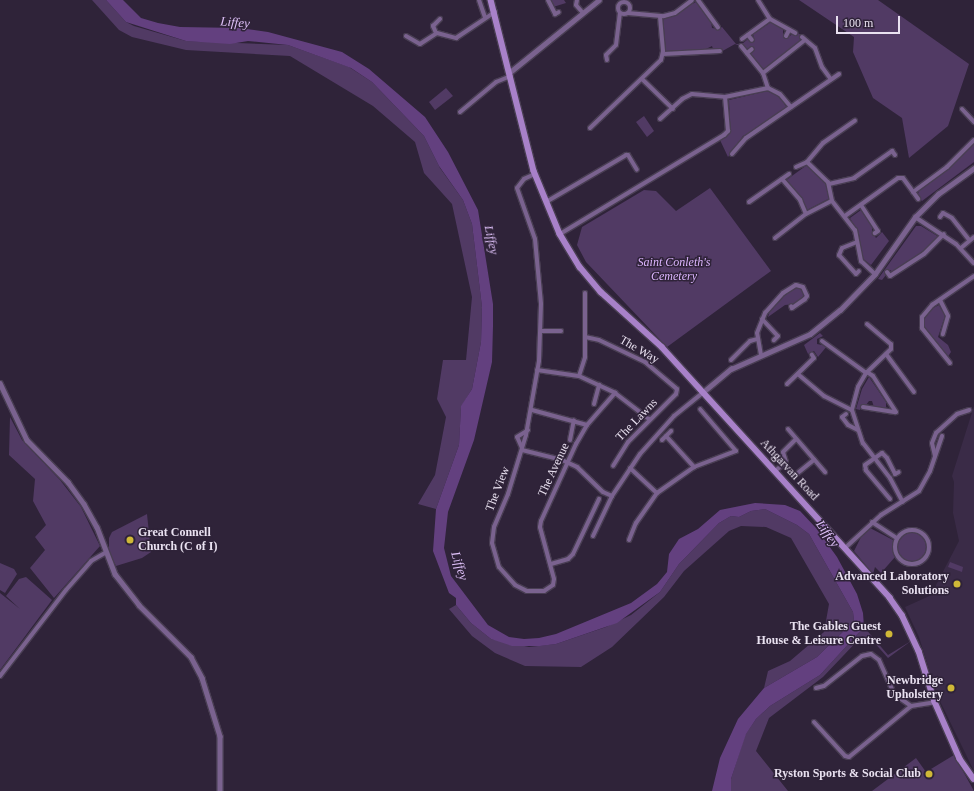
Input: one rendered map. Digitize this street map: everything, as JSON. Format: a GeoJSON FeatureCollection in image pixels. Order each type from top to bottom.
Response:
{"type":"FeatureCollection","features":[{"type":"Feature","properties":{"kind":"main road","name":"Athgarvan Road"},"geometry":{"type":"LineString","coordinates":[[491,0],[511,74],[535,174],[560,234],[580,267],[601,292],[662,347],[702,393],[846,548],[902,615],[919,651],[935,702],[960,759],[974,779]]}},
{"type":"Feature","properties":{"kind":"street"},"geometry":{"type":"LineString","coordinates":[[479,0],[485,17]]}},
{"type":"Feature","properties":{"kind":"street"},"geometry":{"type":"LineString","coordinates":[[548,0],[555,14],[559,12]]}},
{"type":"Feature","properties":{"kind":"street"},"geometry":{"type":"LineString","coordinates":[[577,0],[576,5],[582,13]]}},
{"type":"Feature","properties":{"kind":"street"},"geometry":{"type":"LineString","coordinates":[[460,112],[496,82],[511,74],[599,0]]}},
{"type":"Feature","properties":{"kind":"street"},"geometry":{"type":"LineString","coordinates":[[620,13],[660,16],[675,13],[692,0]]}},
{"type":"Feature","properties":{"kind":"street"},"geometry":{"type":"LineString","coordinates":[[698,0],[713,24],[718,28]]}},
{"type":"Feature","properties":{"kind":"street"},"geometry":{"type":"LineString","coordinates":[[758,0],[770,19],[795,33]]}},
{"type":"Feature","properties":{"kind":"street"},"geometry":{"type":"LineString","coordinates":[[601,52],[606,57],[616,45],[620,13],[618,8],[619,2],[627,1],[630,8],[628,13]]}},
{"type":"Feature","properties":{"kind":"street"},"geometry":{"type":"LineString","coordinates":[[406,36],[420,44],[436,33],[459,36],[495,11]]}},
{"type":"Feature","properties":{"kind":"street"},"geometry":{"type":"LineString","coordinates":[[590,128],[658,64],[663,54],[660,16]]}},
{"type":"Feature","properties":{"kind":"street"},"geometry":{"type":"LineString","coordinates":[[742,39],[770,19]]}},
{"type":"Feature","properties":{"kind":"street"},"geometry":{"type":"LineString","coordinates":[[436,33],[433,26],[440,20]]}},
{"type":"Feature","properties":{"kind":"street"},"geometry":{"type":"LineString","coordinates":[[786,36],[789,30]]}},
{"type":"Feature","properties":{"kind":"street"},"geometry":{"type":"LineString","coordinates":[[748,35],[752,40]]}},
{"type":"Feature","properties":{"kind":"street"},"geometry":{"type":"LineString","coordinates":[[763,73],[804,38],[815,48],[822,67],[830,78]]}},
{"type":"Feature","properties":{"kind":"street"},"geometry":{"type":"LineString","coordinates":[[741,46],[763,73],[768,88]]}},
{"type":"Feature","properties":{"kind":"street"},"geometry":{"type":"LineString","coordinates":[[663,54],[683,55],[711,48],[720,51]]}},
{"type":"Feature","properties":{"kind":"street"},"geometry":{"type":"LineString","coordinates":[[747,53],[752,49]]}},
{"type":"Feature","properties":{"kind":"street"},"geometry":{"type":"LineString","coordinates":[[732,154],[746,138],[830,78],[839,74]]}},
{"type":"Feature","properties":{"kind":"street"},"geometry":{"type":"LineString","coordinates":[[642,79],[673,109]]}},
{"type":"Feature","properties":{"kind":"street"},"geometry":{"type":"LineString","coordinates":[[660,119],[673,109],[682,99],[692,94],[725,97],[768,88],[780,94],[791,107]]}},
{"type":"Feature","properties":{"kind":"street"},"geometry":{"type":"LineString","coordinates":[[560,234],[714,141],[728,131],[725,97]]}},
{"type":"Feature","properties":{"kind":"street"},"geometry":{"type":"LineString","coordinates":[[962,109],[974,122]]}},
{"type":"Feature","properties":{"kind":"street"},"geometry":{"type":"LineString","coordinates":[[597,121],[601,125]]}},
{"type":"Feature","properties":{"kind":"street"},"geometry":{"type":"LineString","coordinates":[[796,167],[807,162],[822,143],[855,121]]}},
{"type":"Feature","properties":{"kind":"street"},"geometry":{"type":"LineString","coordinates":[[711,136],[714,141]]}},
{"type":"Feature","properties":{"kind":"street"},"geometry":{"type":"LineString","coordinates":[[746,138],[750,144]]}},
{"type":"Feature","properties":{"kind":"street"},"geometry":{"type":"LineString","coordinates":[[913,192],[947,166],[974,140]]}},
{"type":"Feature","properties":{"kind":"street"},"geometry":{"type":"LineString","coordinates":[[829,184],[854,178],[892,151],[895,155]]}},
{"type":"Feature","properties":{"kind":"street"},"geometry":{"type":"LineString","coordinates":[[546,202],[626,156],[628,156],[637,170]]}},
{"type":"Feature","properties":{"kind":"street"},"geometry":{"type":"LineString","coordinates":[[807,162],[829,184],[832,201],[855,230],[860,261],[875,274]]}},
{"type":"Feature","properties":{"kind":"street"},"geometry":{"type":"LineString","coordinates":[[593,536],[612,496],[630,468],[659,432],[731,369],[810,334],[840,310],[875,274],[915,217],[938,194],[974,168]]}},
{"type":"Feature","properties":{"kind":"street","name":"The View"},"geometry":{"type":"LineString","coordinates":[[535,174],[524,179],[517,188],[535,239],[541,331],[537,370],[528,430],[508,494],[494,527],[493,551],[499,567],[510,580],[532,592],[544,591],[553,585],[551,564]]}},
{"type":"Feature","properties":{"kind":"street"},"geometry":{"type":"LineString","coordinates":[[749,202],[789,174]]}},
{"type":"Feature","properties":{"kind":"street"},"geometry":{"type":"LineString","coordinates":[[845,216],[898,178],[903,178],[918,199]]}},
{"type":"Feature","properties":{"kind":"street"},"geometry":{"type":"LineString","coordinates":[[782,179],[800,200],[806,214]]}},
{"type":"Feature","properties":{"kind":"street"},"geometry":{"type":"LineString","coordinates":[[775,238],[806,214],[832,201]]}},
{"type":"Feature","properties":{"kind":"street"},"geometry":{"type":"LineString","coordinates":[[861,205],[878,231],[875,234]]}},
{"type":"Feature","properties":{"kind":"street"},"geometry":{"type":"LineString","coordinates":[[940,217],[943,213],[952,218],[969,240]]}},
{"type":"Feature","properties":{"kind":"street"},"geometry":{"type":"LineString","coordinates":[[915,217],[944,234],[961,248],[974,263]]}},
{"type":"Feature","properties":{"kind":"street"},"geometry":{"type":"LineString","coordinates":[[887,272],[890,276],[924,254],[944,234]]}},
{"type":"Feature","properties":{"kind":"street"},"geometry":{"type":"LineString","coordinates":[[961,248],[974,237]]}},
{"type":"Feature","properties":{"kind":"street"},"geometry":{"type":"LineString","coordinates":[[857,242],[842,248],[839,255],[856,274],[859,271]]}},
{"type":"Feature","properties":{"kind":"street"},"geometry":{"type":"LineString","coordinates":[[950,363],[922,323],[924,311],[974,276]]}},
{"type":"Feature","properties":{"kind":"street"},"geometry":{"type":"LineString","coordinates":[[761,355],[757,339],[762,319],[782,293],[796,285],[803,287],[807,296],[805,299],[792,308],[790,306]]}},
{"type":"Feature","properties":{"kind":"street"},"geometry":{"type":"LineString","coordinates":[[579,376],[585,357],[585,293]]}},
{"type":"Feature","properties":{"kind":"street"},"geometry":{"type":"LineString","coordinates":[[940,300],[948,316],[943,334]]}},
{"type":"Feature","properties":{"kind":"street"},"geometry":{"type":"LineString","coordinates":[[585,303],[590,304]]}},
{"type":"Feature","properties":{"kind":"street"},"geometry":{"type":"LineString","coordinates":[[762,319],[778,336],[774,340]]}},
{"type":"Feature","properties":{"kind":"street"},"geometry":{"type":"LineString","coordinates":[[867,324],[891,344],[891,349],[867,373],[858,387],[852,410],[858,430],[875,458],[890,478],[903,502]]}},
{"type":"Feature","properties":{"kind":"street"},"geometry":{"type":"LineString","coordinates":[[541,331],[561,331]]}},
{"type":"Feature","properties":{"kind":"street","name":"The Way"},"geometry":{"type":"LineString","coordinates":[[585,337],[605,343],[645,362],[677,389]]}},
{"type":"Feature","properties":{"kind":"street"},"geometry":{"type":"LineString","coordinates":[[731,360],[750,341],[757,339]]}},
{"type":"Feature","properties":{"kind":"street"},"geometry":{"type":"LineString","coordinates":[[822,341],[873,376],[896,412],[863,407]]}},
{"type":"Feature","properties":{"kind":"street"},"geometry":{"type":"LineString","coordinates":[[886,354],[914,392]]}},
{"type":"Feature","properties":{"kind":"street"},"geometry":{"type":"LineString","coordinates":[[787,384],[800,374],[814,358],[812,355]]}},
{"type":"Feature","properties":{"kind":"street"},"geometry":{"type":"LineString","coordinates":[[537,370],[579,376],[615,393],[649,419]]}},
{"type":"Feature","properties":{"kind":"street"},"geometry":{"type":"LineString","coordinates":[[800,374],[824,396],[852,410]]}},
{"type":"Feature","properties":{"kind":"street"},"geometry":{"type":"LineString","coordinates":[[0,383],[27,440],[68,482],[84,504],[97,527],[105,553],[115,574],[130,593],[191,656],[202,678],[220,736],[220,791]]}},
{"type":"Feature","properties":{"kind":"street"},"geometry":{"type":"LineString","coordinates":[[594,404],[599,385]]}},
{"type":"Feature","properties":{"kind":"street","name":"The Lawns"},"geometry":{"type":"LineString","coordinates":[[613,466],[616,460],[649,419],[671,399],[677,389]]}},
{"type":"Feature","properties":{"kind":"street","name":"The Avenue"},"geometry":{"type":"LineString","coordinates":[[551,564],[540,525],[567,462],[587,425],[615,393]]}},
{"type":"Feature","properties":{"kind":"street"},"geometry":{"type":"LineString","coordinates":[[869,408],[870,402]]}},
{"type":"Feature","properties":{"kind":"street"},"geometry":{"type":"LineString","coordinates":[[629,540],[631,534],[657,493],[694,467],[735,454],[736,448],[700,409]]}},
{"type":"Feature","properties":{"kind":"street"},"geometry":{"type":"LineString","coordinates":[[532,410],[574,420],[587,425]]}},
{"type":"Feature","properties":{"kind":"street"},"geometry":{"type":"LineString","coordinates":[[936,456],[932,443],[936,433],[957,414],[969,410]]}},
{"type":"Feature","properties":{"kind":"street"},"geometry":{"type":"LineString","coordinates":[[846,414],[842,417],[848,425],[858,430]]}},
{"type":"Feature","properties":{"kind":"street"},"geometry":{"type":"LineString","coordinates":[[570,440],[574,420]]}},
{"type":"Feature","properties":{"kind":"street"},"geometry":{"type":"LineString","coordinates":[[719,430],[724,426]]}},
{"type":"Feature","properties":{"kind":"street"},"geometry":{"type":"LineString","coordinates":[[788,429],[795,440],[825,472]]}},
{"type":"Feature","properties":{"kind":"street"},"geometry":{"type":"LineString","coordinates":[[528,430],[517,437],[522,449],[567,462],[586,474],[603,492],[612,496]]}},
{"type":"Feature","properties":{"kind":"street"},"geometry":{"type":"LineString","coordinates":[[662,440],[671,431]]}},
{"type":"Feature","properties":{"kind":"street"},"geometry":{"type":"LineString","coordinates":[[666,436],[694,467]]}},
{"type":"Feature","properties":{"kind":"street"},"geometry":{"type":"LineString","coordinates":[[846,548],[872,522],[913,497],[923,485],[936,456],[942,436]]}},
{"type":"Feature","properties":{"kind":"street"},"geometry":{"type":"LineString","coordinates":[[775,471],[786,462],[783,454],[785,449],[795,440]]}},
{"type":"Feature","properties":{"kind":"street"},"geometry":{"type":"LineString","coordinates":[[890,499],[865,467],[875,458],[885,454],[895,474],[899,472]]}},
{"type":"Feature","properties":{"kind":"street"},"geometry":{"type":"LineString","coordinates":[[616,460],[622,463]]}},
{"type":"Feature","properties":{"kind":"street"},"geometry":{"type":"LineString","coordinates":[[795,473],[814,460]]}},
{"type":"Feature","properties":{"kind":"street"},"geometry":{"type":"LineString","coordinates":[[630,468],[657,493]]}},
{"type":"Feature","properties":{"kind":"street"},"geometry":{"type":"LineString","coordinates":[[885,493],[890,490]]}},
{"type":"Feature","properties":{"kind":"street"},"geometry":{"type":"LineString","coordinates":[[551,564],[568,559],[573,554],[599,499]]}},
{"type":"Feature","properties":{"kind":"street"},"geometry":{"type":"LineString","coordinates":[[590,502],[596,505]]}},
{"type":"Feature","properties":{"kind":"street"},"geometry":{"type":"LineString","coordinates":[[872,522],[897,538]]}},
{"type":"Feature","properties":{"kind":"street"},"geometry":{"type":"LineString","coordinates":[[909,530],[920,532],[928,545],[926,556],[919,563],[903,562],[895,550],[897,538],[909,530]]}},
{"type":"Feature","properties":{"kind":"street"},"geometry":{"type":"LineString","coordinates":[[631,534],[637,537]]}},
{"type":"Feature","properties":{"kind":"street"},"geometry":{"type":"LineString","coordinates":[[0,676],[66,590],[91,561],[105,553]]}},
{"type":"Feature","properties":{"kind":"street"},"geometry":{"type":"LineString","coordinates":[[816,688],[821,689],[862,656],[871,654],[879,660],[894,694],[911,706]]}},
{"type":"Feature","properties":{"kind":"street"},"geometry":{"type":"LineString","coordinates":[[814,722],[848,757],[911,706],[935,702]]}},
{"type":"Feature","properties":{"kind":"shaded area"},"geometry":{"type":"Polygon","coordinates":[[[106,0],[123,0],[141,18],[158,23],[180,27],[239,28],[268,32],[342,52],[369,69],[425,117],[448,152],[478,210],[493,304],[493,326],[492,362],[474,440],[448,512],[444,548],[451,576],[488,625],[509,637],[524,639],[539,638],[556,634],[631,603],[657,584],[667,572],[669,554],[679,539],[698,529],[720,510],[755,503],[785,505],[800,511],[816,528],[837,557],[857,594],[863,613],[864,627],[820,675],[770,706],[756,719],[746,734],[731,779],[731,791],[712,791],[720,758],[738,719],[764,688],[817,657],[854,621],[853,612],[809,534],[797,525],[765,509],[751,511],[739,517],[731,516],[719,523],[679,564],[660,592],[617,623],[556,644],[540,646],[512,646],[491,639],[471,623],[456,605],[456,598],[449,593],[433,551],[436,509],[459,445],[461,406],[472,389],[481,342],[482,307],[472,224],[463,200],[439,166],[424,136],[372,82],[351,68],[288,45],[248,41],[230,44],[186,41],[126,22],[106,0]]]}},
{"type":"Feature","properties":{"kind":"shaded area"},"geometry":{"type":"Polygon","coordinates":[[[974,406],[974,771],[937,695],[919,637],[905,607],[936,593],[936,585],[959,541],[953,513],[954,482],[952,476],[974,406]]]}},
{"type":"Feature","properties":{"kind":"green space"},"geometry":{"type":"Polygon","coordinates":[[[92,0],[106,0],[126,22],[134,26],[186,41],[288,45],[349,67],[372,82],[424,136],[440,168],[463,200],[472,224],[482,307],[481,342],[472,389],[461,407],[459,445],[436,509],[418,504],[435,475],[446,417],[437,399],[443,360],[466,360],[472,297],[452,204],[424,173],[415,142],[373,106],[290,56],[186,50],[132,37],[119,30],[92,0]]]}},
{"type":"Feature","properties":{"kind":"green space"},"geometry":{"type":"Polygon","coordinates":[[[550,0],[564,0],[566,3],[553,7],[550,0]]]}},
{"type":"Feature","properties":{"kind":"green space"},"geometry":{"type":"Polygon","coordinates":[[[799,0],[878,0],[969,64],[948,126],[909,158],[902,118],[873,98],[853,52],[854,37],[799,0]]]}},
{"type":"Feature","properties":{"kind":"green space"},"geometry":{"type":"Polygon","coordinates":[[[696,2],[711,21],[712,28],[718,29],[722,27],[736,44],[742,44],[748,39],[754,40],[753,34],[771,22],[783,29],[783,34],[788,37],[796,32],[801,35],[801,41],[764,69],[755,62],[750,54],[753,51],[735,44],[719,53],[719,50],[713,49],[712,46],[706,49],[686,53],[666,53],[663,19],[696,2]]]}},
{"type":"Feature","properties":{"kind":"green space"},"geometry":{"type":"Polygon","coordinates":[[[446,88],[453,96],[435,110],[429,102],[446,88]]]}},
{"type":"Feature","properties":{"kind":"green space"},"geometry":{"type":"Polygon","coordinates":[[[767,91],[780,97],[787,108],[761,128],[743,136],[728,157],[720,140],[730,131],[729,100],[767,91]]]}},
{"type":"Feature","properties":{"kind":"green space"},"geometry":{"type":"Polygon","coordinates":[[[644,116],[654,131],[647,137],[636,122],[644,116]]]}},
{"type":"Feature","properties":{"kind":"green space"},"geometry":{"type":"Polygon","coordinates":[[[974,142],[974,162],[922,201],[917,196],[919,191],[962,156],[974,142]]]}},
{"type":"Feature","properties":{"kind":"green space"},"geometry":{"type":"Polygon","coordinates":[[[807,165],[826,183],[830,198],[807,210],[785,181],[807,165]]]}},
{"type":"Feature","properties":{"kind":"green space","name":"Saint Conleth's Cemetery"},"geometry":{"type":"Polygon","coordinates":[[[710,188],[771,271],[667,347],[586,262],[577,245],[582,227],[644,190],[656,191],[676,211],[710,188]]]}},
{"type":"Feature","properties":{"kind":"green space"},"geometry":{"type":"Polygon","coordinates":[[[861,210],[872,226],[872,232],[876,238],[882,232],[889,241],[871,265],[862,258],[859,234],[850,218],[861,210]]]}},
{"type":"Feature","properties":{"kind":"green space"},"geometry":{"type":"Polygon","coordinates":[[[916,226],[921,226],[939,237],[932,245],[903,266],[893,272],[890,270],[882,280],[878,279],[916,226]]]}},
{"type":"Feature","properties":{"kind":"green space"},"geometry":{"type":"Polygon","coordinates":[[[797,287],[803,290],[803,299],[795,304],[785,305],[768,317],[771,307],[782,296],[797,287]]]}},
{"type":"Feature","properties":{"kind":"green space"},"geometry":{"type":"Polygon","coordinates":[[[939,305],[945,316],[938,337],[948,345],[951,352],[947,358],[924,326],[924,318],[929,310],[939,305]]]}},
{"type":"Feature","properties":{"kind":"green space"},"geometry":{"type":"Polygon","coordinates":[[[820,333],[823,336],[817,339],[817,344],[827,346],[818,357],[814,351],[808,354],[804,345],[820,333]]]}},
{"type":"Feature","properties":{"kind":"green space"},"geometry":{"type":"Polygon","coordinates":[[[869,377],[886,402],[886,408],[874,407],[872,401],[869,401],[866,405],[861,405],[860,410],[856,409],[862,389],[869,377]]]}},
{"type":"Feature","properties":{"kind":"green space"},"geometry":{"type":"Polygon","coordinates":[[[10,417],[22,440],[60,480],[81,507],[100,546],[54,598],[30,568],[45,550],[35,537],[46,525],[33,501],[35,479],[9,455],[10,417]]]}},
{"type":"Feature","properties":{"kind":"green space"},"geometry":{"type":"Polygon","coordinates":[[[765,509],[797,525],[809,534],[853,612],[854,621],[817,657],[764,688],[768,671],[790,661],[824,632],[829,604],[791,538],[766,527],[741,526],[729,531],[684,571],[664,597],[612,647],[581,667],[525,666],[495,653],[472,636],[449,609],[456,605],[471,623],[491,639],[529,647],[556,644],[606,627],[631,615],[660,592],[679,564],[719,523],[731,516],[739,517],[751,511],[765,509]]]}},
{"type":"Feature","properties":{"kind":"green space"},"geometry":{"type":"Polygon","coordinates":[[[147,514],[151,552],[142,558],[116,566],[109,552],[109,538],[112,532],[147,514]]]}},
{"type":"Feature","properties":{"kind":"green space"},"geometry":{"type":"Polygon","coordinates":[[[870,528],[893,540],[895,557],[881,573],[875,567],[873,574],[854,551],[861,537],[870,528]]]}},
{"type":"Feature","properties":{"kind":"green space"},"geometry":{"type":"Polygon","coordinates":[[[911,532],[921,537],[926,547],[921,557],[911,562],[901,557],[896,547],[901,537],[911,532]]]}},
{"type":"Feature","properties":{"kind":"green space"},"geometry":{"type":"Polygon","coordinates":[[[950,562],[963,567],[962,572],[948,567],[950,562]]]}},
{"type":"Feature","properties":{"kind":"green space"},"geometry":{"type":"Polygon","coordinates":[[[0,563],[14,569],[17,574],[5,593],[0,590],[0,563]]]}},
{"type":"Feature","properties":{"kind":"green space"},"geometry":{"type":"Polygon","coordinates":[[[26,577],[52,600],[0,670],[0,593],[20,609],[6,596],[19,579],[26,577]]]}},
{"type":"Feature","properties":{"kind":"green space"},"geometry":{"type":"Polygon","coordinates":[[[864,627],[888,655],[911,641],[888,658],[872,640],[862,636],[823,677],[769,718],[756,751],[788,791],[731,791],[731,779],[745,735],[756,719],[770,706],[820,675],[864,627]]]}},
{"type":"Feature","properties":{"kind":"green space","name":"Ryston Sports & Social Club"},"geometry":{"type":"Polygon","coordinates":[[[954,755],[974,791],[872,791],[916,758],[926,772],[954,755]]]}},
{"type":"Feature","properties":{"kind":"place","name":"Great Connell Church (C of I)"},"geometry":{"type":"Point","coordinates":[130,540]}},
{"type":"Feature","properties":{"kind":"place","name":"Advanced Laboratory Solutions"},"geometry":{"type":"Point","coordinates":[957,584]}},
{"type":"Feature","properties":{"kind":"place","name":"The Gables Guest House & Leisure Centre"},"geometry":{"type":"Point","coordinates":[889,634]}},
{"type":"Feature","properties":{"kind":"place","name":"Newbridge Upholstery"},"geometry":{"type":"Point","coordinates":[951,688]}},
{"type":"Feature","properties":{"kind":"place","name":"Ryston Sports & Social Club"},"geometry":{"type":"Point","coordinates":[929,774]}},
{"type":"Feature","properties":{"kind":"water label","name":"Liffey"},"geometry":{"type":"Point","coordinates":[235,23]}},
{"type":"Feature","properties":{"kind":"water label","name":"Liffey"},"geometry":{"type":"Point","coordinates":[491,240]}},
{"type":"Feature","properties":{"kind":"water label","name":"Liffey"},"geometry":{"type":"Point","coordinates":[827,534]}},
{"type":"Feature","properties":{"kind":"water label","name":"Liffey"},"geometry":{"type":"Point","coordinates":[459,566]}}]}
